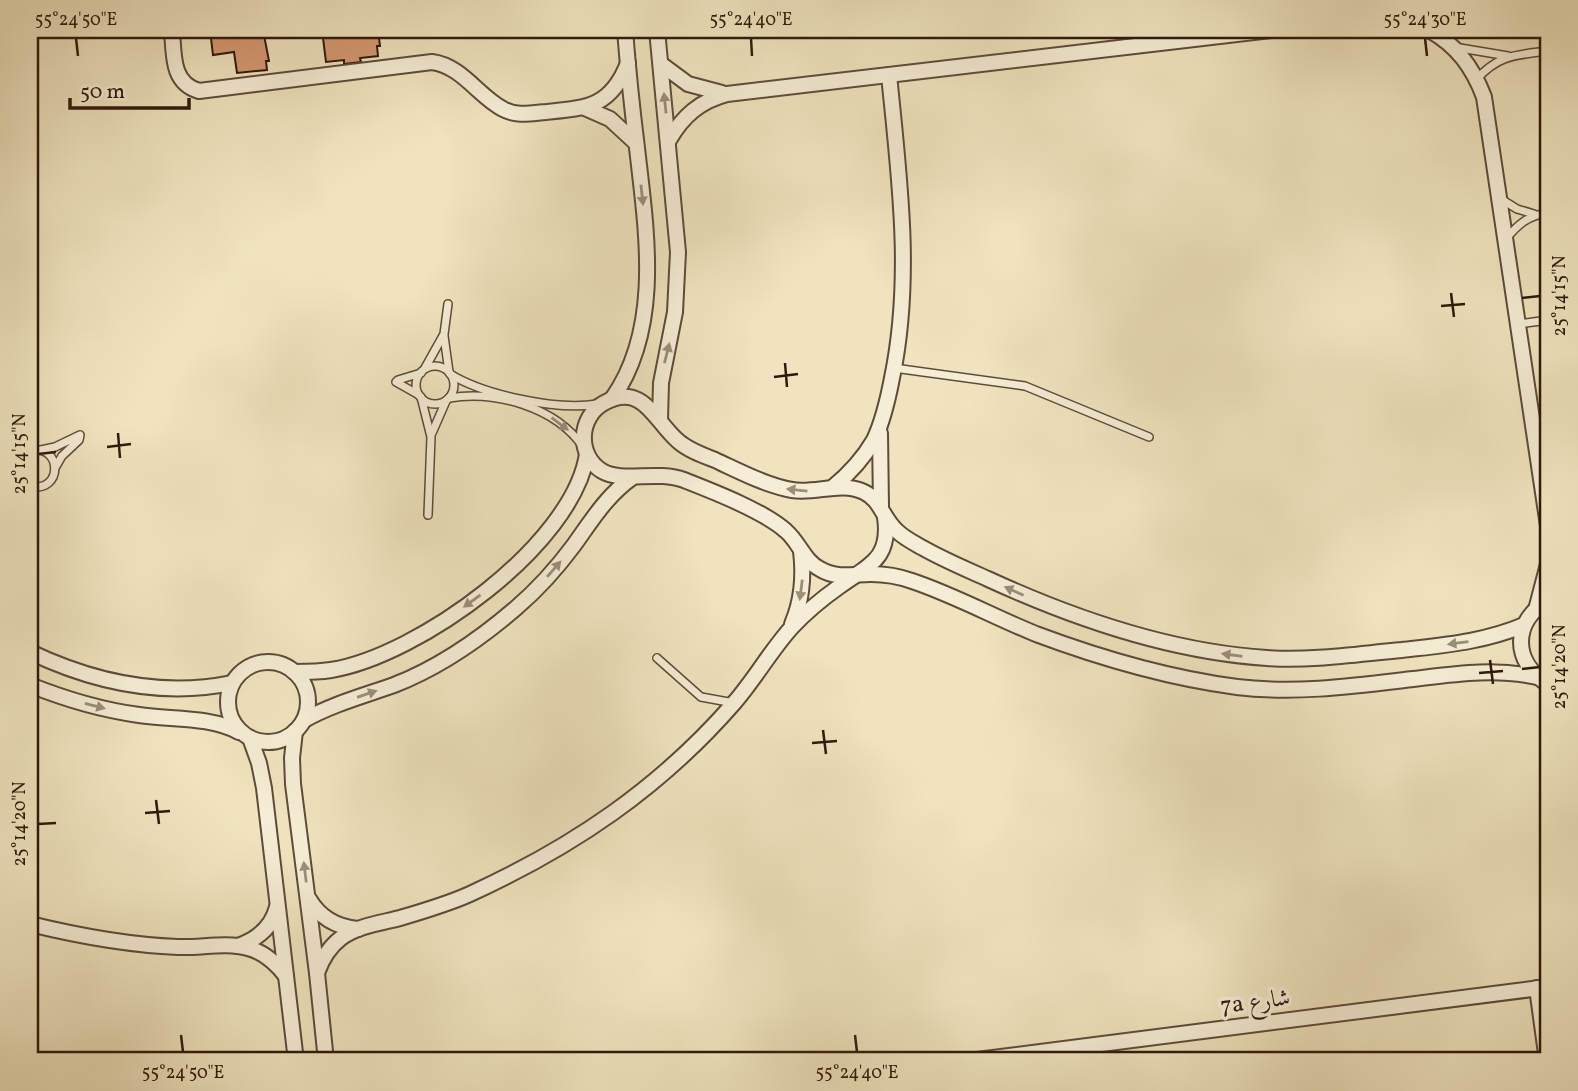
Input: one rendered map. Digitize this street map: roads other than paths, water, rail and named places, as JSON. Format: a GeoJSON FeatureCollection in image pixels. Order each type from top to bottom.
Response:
{"type":"FeatureCollection","features":[{"type":"Feature","properties":{"kind":"street"},"geometry":{"type":"LineString","coordinates":[[172,30],[178,75],[183,83],[199,91],[432,62],[454,70],[511,113],[528,113],[585,108],[609,94],[624,75],[628,63]]}},
{"type":"Feature","properties":{"kind":"street"},"geometry":{"type":"LineString","coordinates":[[294,672],[331,670],[382,654],[430,630],[485,592],[516,565],[568,503],[581,480],[586,452],[583,440],[587,419],[624,381],[632,362],[644,309],[646,227],[625,30]]}},
{"type":"Feature","properties":{"kind":"street"},"geometry":{"type":"LineString","coordinates":[[657,30],[677,232],[678,282],[672,331],[661,383],[660,421]]}},
{"type":"Feature","properties":{"kind":"street"},"geometry":{"type":"LineString","coordinates":[[669,140],[691,111],[714,97],[727,94],[1217,33],[1271,30]]}},
{"type":"Feature","properties":{"kind":"street"},"geometry":{"type":"LineString","coordinates":[[1429,30],[1454,47],[1467,62],[1484,97],[1548,520]]}},
{"type":"Feature","properties":{"kind":"street"},"geometry":{"type":"LineString","coordinates":[[661,64],[688,84],[727,94]]}},
{"type":"Feature","properties":{"kind":"street"},"geometry":{"type":"LineString","coordinates":[[317,973],[333,946],[350,933],[466,896],[516,873],[612,816],[696,744],[734,703],[790,629],[829,594],[879,557],[886,538],[879,474],[880,425],[894,368],[903,298],[904,228],[889,75]]}},
{"type":"Feature","properties":{"kind":"street"},"geometry":{"type":"LineString","coordinates":[[585,108],[610,119],[636,143]]}},
{"type":"Feature","properties":{"kind":"street"},"geometry":{"type":"LineString","coordinates":[[607,401],[635,399],[654,411],[685,447],[775,486],[804,491],[847,487],[860,490],[872,496],[897,531],[923,548],[1020,594],[1125,632],[1208,651],[1273,659],[1338,656],[1492,637],[1524,625],[1543,603],[1548,564]]}},
{"type":"Feature","properties":{"kind":"street"},"geometry":{"type":"LineString","coordinates":[[832,488],[866,453],[880,425]]}},
{"type":"Feature","properties":{"kind":"street"},"geometry":{"type":"LineString","coordinates":[[586,452],[602,471],[624,477],[657,474],[678,478],[762,515],[784,529],[819,569],[832,574],[891,575],[907,579],[1016,626],[1076,648],[1168,674],[1236,687],[1305,690],[1482,671],[1519,673],[1543,680]]}},
{"type":"Feature","properties":{"kind":"street"},"geometry":{"type":"LineString","coordinates":[[30,685],[103,708],[168,719],[215,722],[261,742],[274,742],[339,704],[396,684],[439,663],[479,637],[517,607],[551,574],[606,501],[635,475]]}},
{"type":"Feature","properties":{"kind":"street"},"geometry":{"type":"LineString","coordinates":[[790,629],[800,598],[803,567],[801,551]]}},
{"type":"Feature","properties":{"kind":"street"},"geometry":{"type":"LineString","coordinates":[[1524,625],[1522,654],[1528,667],[1543,680]]}},
{"type":"Feature","properties":{"kind":"street"},"geometry":{"type":"LineString","coordinates":[[30,652],[80,673],[137,685],[195,689],[232,683]]}},
{"type":"Feature","properties":{"kind":"street"},"geometry":{"type":"LineString","coordinates":[[298,1061],[262,775],[245,735],[234,724],[227,704],[232,683],[249,667],[272,662],[294,672],[307,694],[308,707],[300,726],[292,771],[328,1061]]}},
{"type":"Feature","properties":{"kind":"street"},"geometry":{"type":"LineString","coordinates":[[308,898],[329,921],[359,929]]}},
{"type":"Feature","properties":{"kind":"street"},"geometry":{"type":"LineString","coordinates":[[238,946],[265,930],[276,912],[278,902]]}},
{"type":"Feature","properties":{"kind":"street"},"geometry":{"type":"LineString","coordinates":[[30,924],[79,936],[129,943],[179,947],[238,946],[266,956],[286,976]]}},
{"type":"Feature","properties":{"kind":"street"},"geometry":{"type":"LineString","coordinates":[[1543,987],[1547,1061]]}},
{"type":"Feature","properties":{"kind":"street","name":"7a شارع"},"geometry":{"type":"LineString","coordinates":[[968,1061],[1543,987]]}},
{"type":"Feature","properties":{"kind":"lane"},"geometry":{"type":"LineString","coordinates":[[1454,47],[1509,56],[1548,51]]}},
{"type":"Feature","properties":{"kind":"lane"},"geometry":{"type":"LineString","coordinates":[[1477,79],[1492,65],[1509,56]]}},
{"type":"Feature","properties":{"kind":"lane"},"geometry":{"type":"LineString","coordinates":[[1500,199],[1535,215]]}},
{"type":"Feature","properties":{"kind":"lane"},"geometry":{"type":"LineString","coordinates":[[1506,239],[1519,225],[1535,215],[1548,213]]}},
{"type":"Feature","properties":{"kind":"lane"},"geometry":{"type":"LineString","coordinates":[[430,437],[454,386],[443,334],[448,304]]}},
{"type":"Feature","properties":{"kind":"lane"},"geometry":{"type":"LineString","coordinates":[[1519,324],[1548,320]]}},
{"type":"Feature","properties":{"kind":"lane"},"geometry":{"type":"LineString","coordinates":[[428,515],[430,437],[417,382],[443,334]]}},
{"type":"Feature","properties":{"kind":"lane"},"geometry":{"type":"LineString","coordinates":[[586,452],[571,432],[555,419],[536,409],[511,399],[476,387],[437,367],[396,382],[425,401],[436,404],[448,399],[476,396],[511,399],[558,406],[580,407],[607,401]]}},
{"type":"Feature","properties":{"kind":"lane"},"geometry":{"type":"LineString","coordinates":[[894,368],[1025,386],[1149,437]]}},
{"type":"Feature","properties":{"kind":"lane"},"geometry":{"type":"LineString","coordinates":[[34,450],[55,447],[80,435],[79,440],[62,456],[55,468]]}},
{"type":"Feature","properties":{"kind":"lane"},"geometry":{"type":"LineString","coordinates":[[31,487],[47,484],[55,474],[51,457],[34,450]]}},
{"type":"Feature","properties":{"kind":"lane"},"geometry":{"type":"LineString","coordinates":[[657,658],[701,697],[734,703]]}}]}
